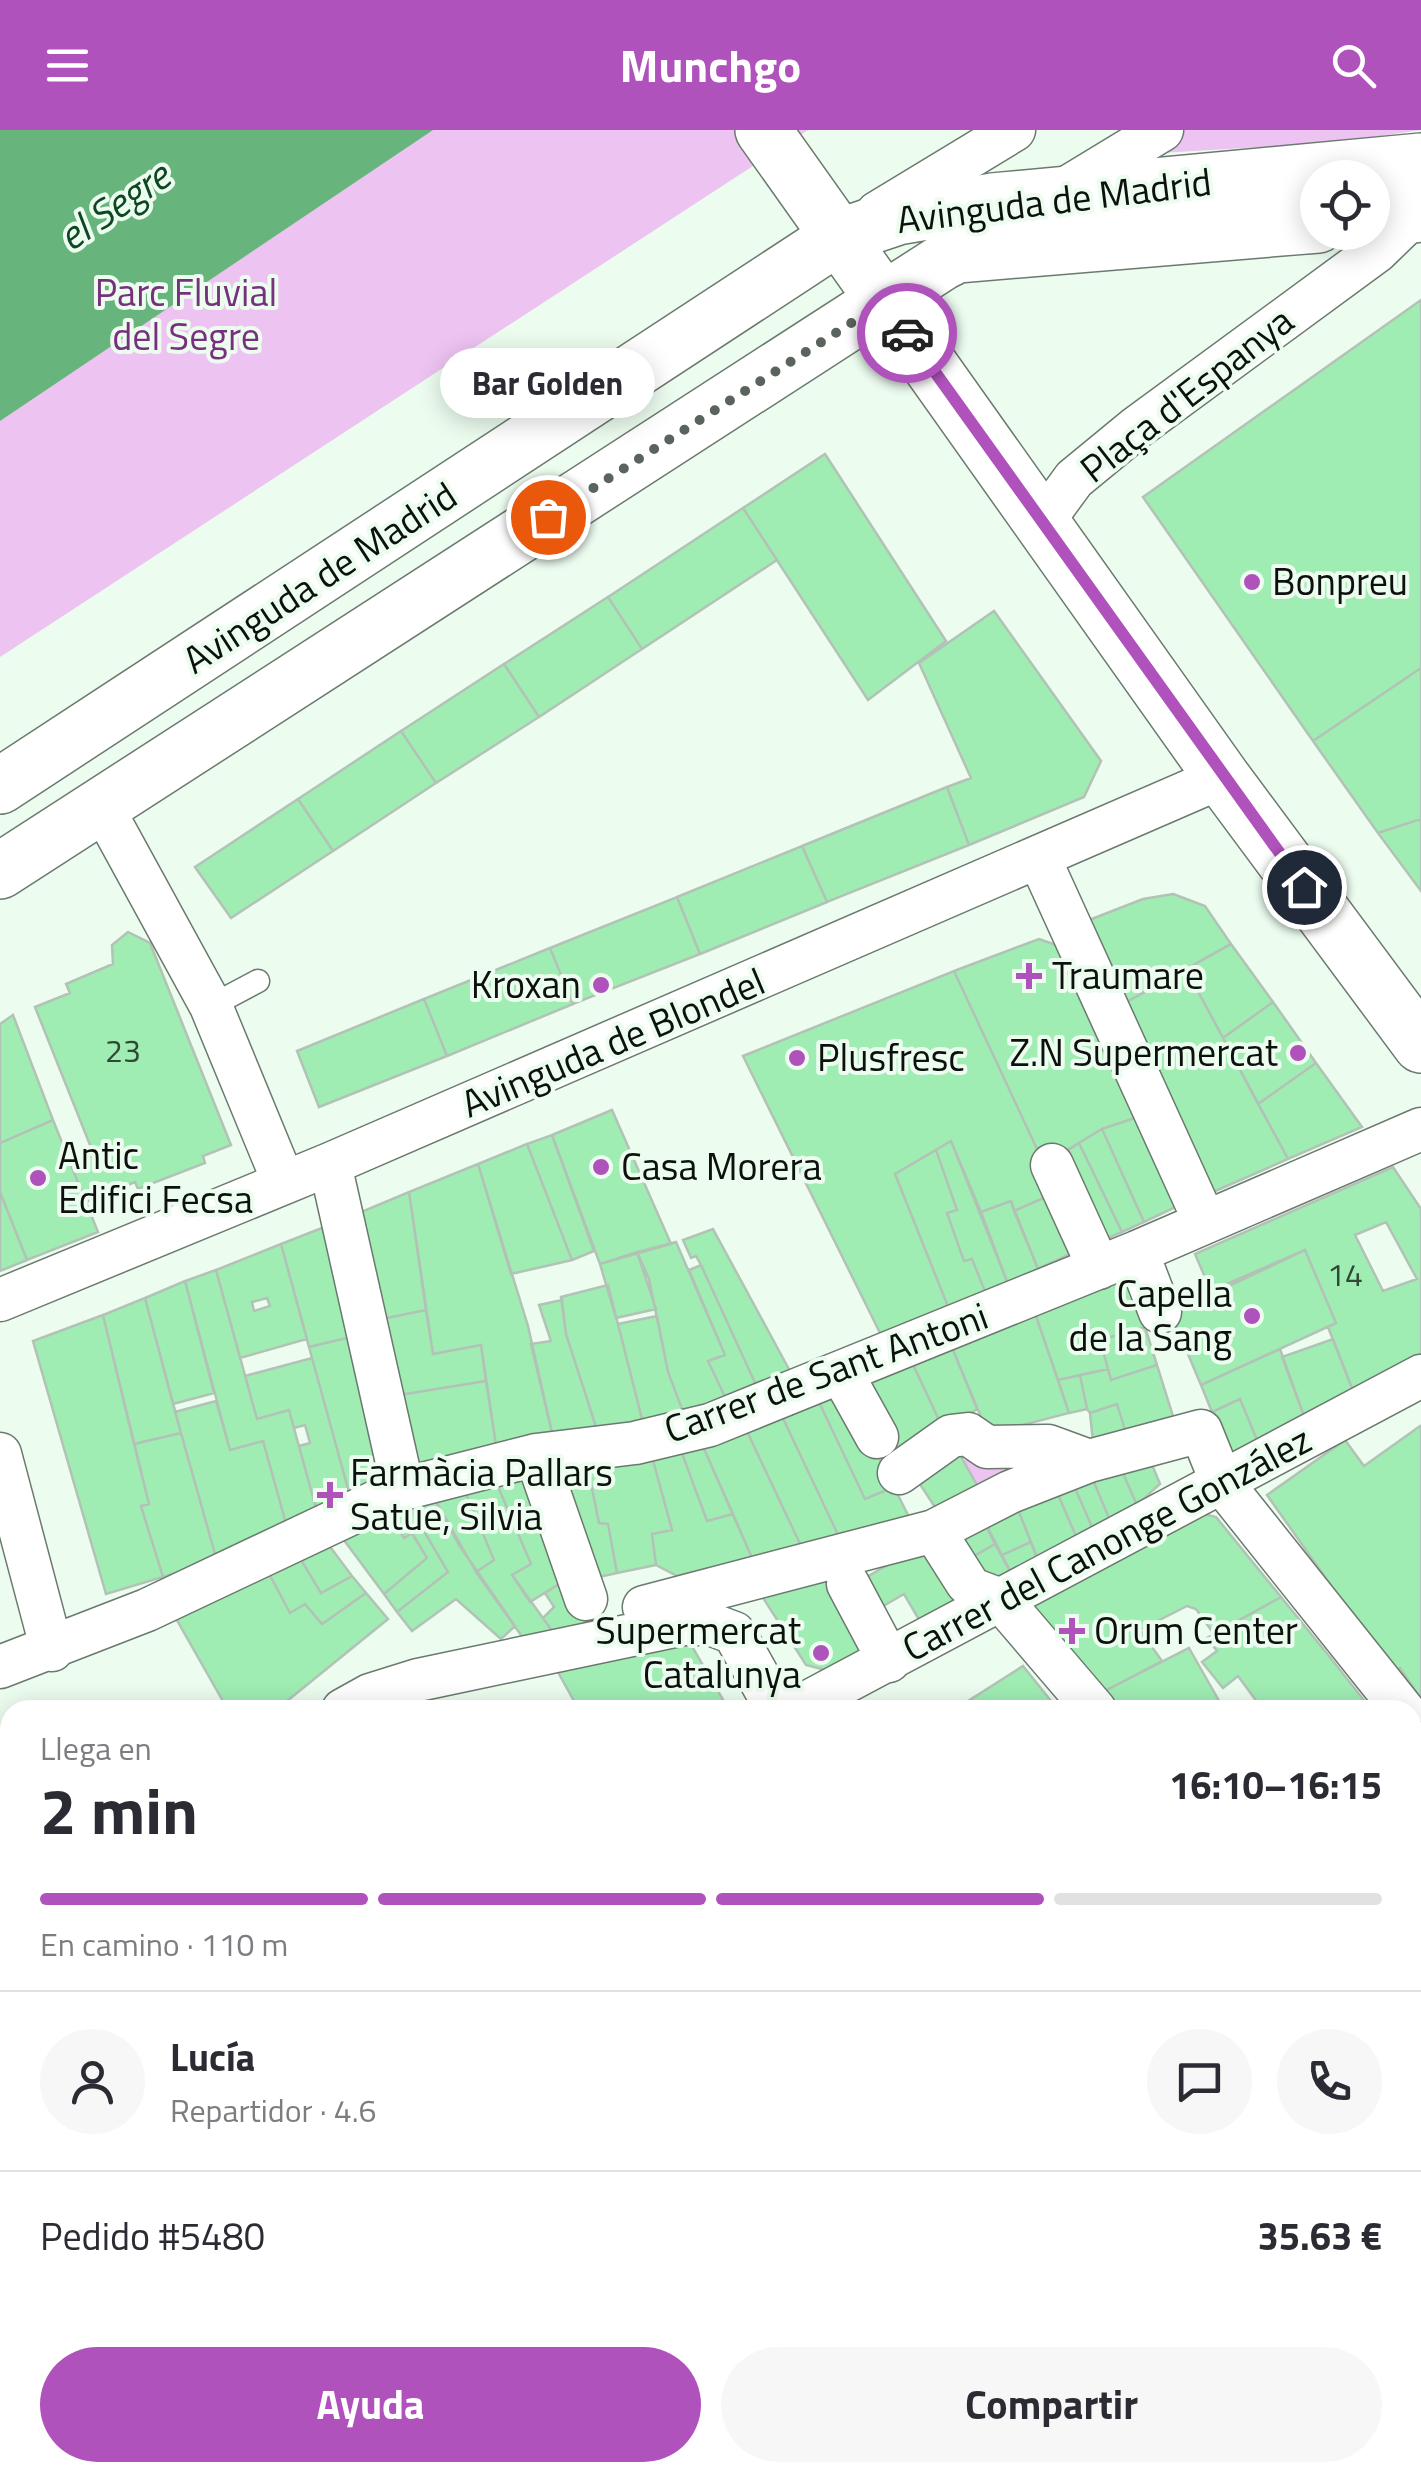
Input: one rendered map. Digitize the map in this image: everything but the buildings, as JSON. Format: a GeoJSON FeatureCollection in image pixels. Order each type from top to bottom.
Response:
{"type":"FeatureCollection","features":[{"type":"Feature","properties":{"kind":"main road"},"geometry":{"type":"LineString","coordinates":[[774,145],[1222,777],[1421,1045]]}},
{"type":"Feature","properties":{"kind":"main road","name":"Avinguda de Madrid"},"geometry":{"type":"LineString","coordinates":[[0,786],[838,237],[898,217],[1057,193],[1421,161]]}},
{"type":"Feature","properties":{"kind":"main road","name":"Avinguda de Madrid"},"geometry":{"type":"LineString","coordinates":[[0,871],[958,255],[1300,226]]}},
{"type":"Feature","properties":{"kind":"main road"},"geometry":{"type":"LineString","coordinates":[[60,746],[100,806]]}},
{"type":"Feature","properties":{"kind":"street"},"geometry":{"type":"LineString","coordinates":[[838,237],[1014,130]]}},
{"type":"Feature","properties":{"kind":"street"},"geometry":{"type":"LineString","coordinates":[[1057,193],[1162,130]]}},
{"type":"Feature","properties":{"kind":"street","name":"Plaça d'Espanya"},"geometry":{"type":"LineString","coordinates":[[1041,524],[1089,466],[1378,251],[1402,217]]}},
{"type":"Feature","properties":{"kind":"street","name":"Avinguda de Blondel"},"geometry":{"type":"LineString","coordinates":[[0,1300],[330,1164],[1040,860],[1222,777]]}},
{"type":"Feature","properties":{"kind":"street"},"geometry":{"type":"LineString","coordinates":[[100,806],[211,1006],[284,1183]]}},
{"type":"Feature","properties":{"kind":"street"},"geometry":{"type":"LineString","coordinates":[[1040,860],[1204,1220]]}},
{"type":"Feature","properties":{"kind":"street","name":"Carrer de Sant Antoni"},"geometry":{"type":"LineString","coordinates":[[0,1667],[52,1650],[166,1602],[403,1489],[536,1456],[635,1442],[710,1425],[1118,1260],[1421,1130]]}},
{"type":"Feature","properties":{"kind":"street"},"geometry":{"type":"LineString","coordinates":[[330,1164],[403,1489]]}},
{"type":"Feature","properties":{"kind":"street"},"geometry":{"type":"LineString","coordinates":[[1052,1165],[1118,1260],[1160,1312]]}},
{"type":"Feature","properties":{"kind":"street"},"geometry":{"type":"LineString","coordinates":[[842,1374],[904,1482],[980,1591],[1084,1700]]}},
{"type":"Feature","properties":{"kind":"street","name":"Carrer del Canonge González"},"geometry":{"type":"LineString","coordinates":[[812,1700],[889,1661],[980,1591],[1222,1484],[1421,1376]]}},
{"type":"Feature","properties":{"kind":"street"},"geometry":{"type":"LineString","coordinates":[[904,1482],[1010,1492],[1089,1461],[1201,1431],[1222,1484],[1395,1700]]}},
{"type":"Feature","properties":{"kind":"street"},"geometry":{"type":"LineString","coordinates":[[368,1700],[418,1680],[667,1610],[842,1571],[904,1482],[951,1436],[968,1434],[987,1446],[1048,1446],[1089,1461]]}},
{"type":"Feature","properties":{"kind":"street"},"geometry":{"type":"LineString","coordinates":[[0,1454],[52,1650]]}},
{"type":"Feature","properties":{"kind":"street"},"geometry":{"type":"LineString","coordinates":[[536,1456],[585,1596],[645,1584],[667,1610],[734,1633],[772,1700]]}},
{"type":"Feature","properties":{"kind":"street"},"geometry":{"type":"LineString","coordinates":[[842,1571],[889,1661]]}},
{"type":"Feature","properties":{"kind":"lane"},"geometry":{"type":"LineString","coordinates":[[211,1006],[258,981]]}},
{"type":"Feature","properties":{"kind":"green space","name":"Parc Fluvial del Segre"},"geometry":{"type":"Polygon","coordinates":[[[0,130],[808,130],[0,657],[0,130]]]}},
{"type":"Feature","properties":{"kind":"green space"},"geometry":{"type":"Polygon","coordinates":[[[1179,130],[1421,130],[1340,142],[1161,153],[1179,130]]]}},
{"type":"Feature","properties":{"kind":"green space"},"geometry":{"type":"Polygon","coordinates":[[[963,1460],[1072,1461],[983,1496],[963,1460]]]}},
{"type":"Feature","properties":{"kind":"water","name":"el Segre"},"geometry":{"type":"Polygon","coordinates":[[[0,130],[433,130],[0,421],[0,130]]]}},
{"type":"Feature","properties":{"kind":"way so far"},"geometry":{"type":"LineString","coordinates":[[548,517],[884,302],[907,333]]}},
{"type":"Feature","properties":{"kind":"place","name":"Bar Golden"},"geometry":{"type":"Point","coordinates":[548,517]}},
{"type":"Feature","properties":{"kind":"place","name":"Bonpreu"},"geometry":{"type":"Point","coordinates":[1252,582]}},
{"type":"Feature","properties":{"kind":"place","name":"Traumare"},"geometry":{"type":"Point","coordinates":[1029,976]}},
{"type":"Feature","properties":{"kind":"place","name":"Kroxan"},"geometry":{"type":"Point","coordinates":[601,985]}},
{"type":"Feature","properties":{"kind":"place","name":"Z.N Supermercat"},"geometry":{"type":"Point","coordinates":[1298,1053]}},
{"type":"Feature","properties":{"kind":"place","name":"Plusfresc"},"geometry":{"type":"Point","coordinates":[797,1058]}},
{"type":"Feature","properties":{"kind":"place","name":"Casa Morera"},"geometry":{"type":"Point","coordinates":[601,1167]}},
{"type":"Feature","properties":{"kind":"place","name":"Antic Edifici Fecsa"},"geometry":{"type":"Point","coordinates":[38,1178]}},
{"type":"Feature","properties":{"kind":"place","name":"Capella de la Sang"},"geometry":{"type":"Point","coordinates":[1252,1316]}},
{"type":"Feature","properties":{"kind":"place","name":"Farmàcia Pallars Satue, Silvia"},"geometry":{"type":"Point","coordinates":[330,1495]}},
{"type":"Feature","properties":{"kind":"place","name":"Orum Center"},"geometry":{"type":"Point","coordinates":[1072,1631]}},
{"type":"Feature","properties":{"kind":"place","name":"Supermercat Catalunya"},"geometry":{"type":"Point","coordinates":[821,1653]}},
{"type":"Feature","properties":{"kind":"route"},"geometry":{"type":"LineString","coordinates":[[907,333],[1304,887]]}}]}
